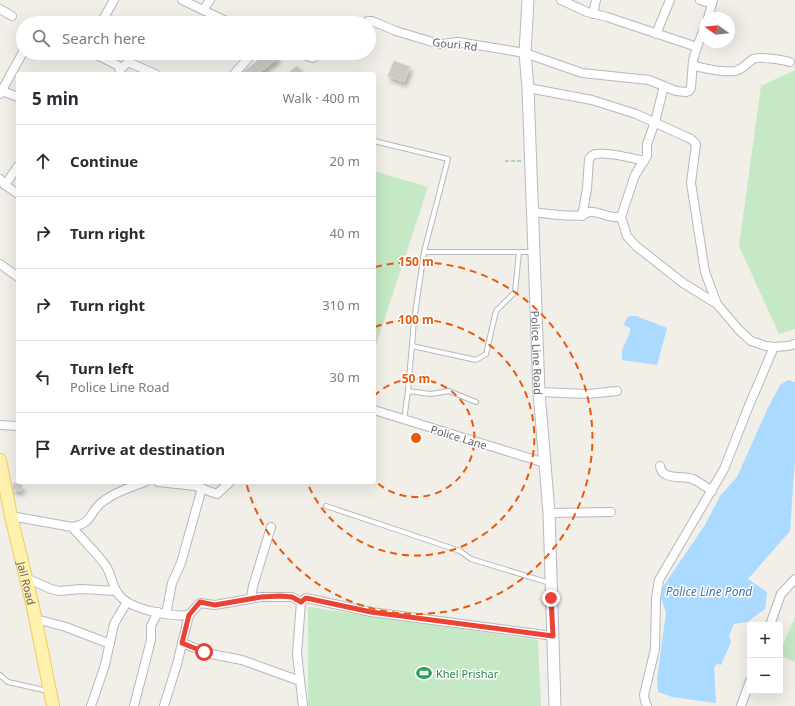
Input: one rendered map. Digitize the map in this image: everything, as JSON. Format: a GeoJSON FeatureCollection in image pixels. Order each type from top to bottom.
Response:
{"type":"FeatureCollection","features":[{"type":"Feature","properties":{"kind":"main road","name":"Jail Road"},"geometry":{"type":"LineString","coordinates":[[0,460],[5,503],[11,516],[36,620],[53,706]]}},
{"type":"Feature","properties":{"kind":"street"},"geometry":{"type":"LineString","coordinates":[[105,16],[114,0]]}},
{"type":"Feature","properties":{"kind":"street"},"geometry":{"type":"LineString","coordinates":[[182,0],[215,16]]}},
{"type":"Feature","properties":{"kind":"street"},"geometry":{"type":"LineString","coordinates":[[203,10],[210,0]]}},
{"type":"Feature","properties":{"kind":"street","name":"Police Line Road"},"geometry":{"type":"LineString","coordinates":[[528,0],[525,53],[528,88],[539,392],[549,513],[555,706]]}},
{"type":"Feature","properties":{"kind":"street"},"geometry":{"type":"LineString","coordinates":[[561,0],[593,14],[607,17],[696,47]]}},
{"type":"Feature","properties":{"kind":"street"},"geometry":{"type":"LineString","coordinates":[[593,14],[596,0]]}},
{"type":"Feature","properties":{"kind":"street"},"geometry":{"type":"LineString","coordinates":[[656,34],[670,0]]}},
{"type":"Feature","properties":{"kind":"street"},"geometry":{"type":"LineString","coordinates":[[700,0],[713,2],[710,12]]}},
{"type":"Feature","properties":{"kind":"street"},"geometry":{"type":"LineString","coordinates":[[0,9],[12,16]]}},
{"type":"Feature","properties":{"kind":"street","name":"Gouri Rd"},"geometry":{"type":"LineString","coordinates":[[376,22],[396,31],[441,44],[458,42],[525,53],[582,73],[649,80],[676,91],[686,92],[691,88],[692,66]]}},
{"type":"Feature","properties":{"kind":"street"},"geometry":{"type":"LineString","coordinates":[[699,40],[692,66],[734,71],[742,68],[756,58],[790,62]]}},
{"type":"Feature","properties":{"kind":"street"},"geometry":{"type":"LineString","coordinates":[[16,97],[1,92],[19,60]]}},
{"type":"Feature","properties":{"kind":"street"},"geometry":{"type":"LineString","coordinates":[[107,60],[119,66],[120,72]]}},
{"type":"Feature","properties":{"kind":"street"},"geometry":{"type":"LineString","coordinates":[[236,72],[247,60]]}},
{"type":"Feature","properties":{"kind":"street"},"geometry":{"type":"LineString","coordinates":[[120,72],[128,62],[151,72]]}},
{"type":"Feature","properties":{"kind":"street"},"geometry":{"type":"LineString","coordinates":[[664,86],[655,122],[647,144],[647,156],[633,179],[621,217],[627,236],[643,253],[683,283],[717,304],[739,330],[751,341],[774,347],[795,344]]}},
{"type":"Feature","properties":{"kind":"street"},"geometry":{"type":"LineString","coordinates":[[528,88],[592,100],[636,114],[691,139],[696,144],[691,183],[705,272],[717,304]]}},
{"type":"Feature","properties":{"kind":"street"},"geometry":{"type":"LineString","coordinates":[[582,216],[587,189],[589,159],[591,156],[594,154],[602,154],[644,161]]}},
{"type":"Feature","properties":{"kind":"street"},"geometry":{"type":"LineString","coordinates":[[16,168],[2,182],[16,192]]}},
{"type":"Feature","properties":{"kind":"street"},"geometry":{"type":"LineString","coordinates":[[532,212],[582,216],[590,212],[615,218],[621,217]]}},
{"type":"Feature","properties":{"kind":"street"},"geometry":{"type":"LineString","coordinates":[[0,264],[16,276]]}},
{"type":"Feature","properties":{"kind":"street"},"geometry":{"type":"LineString","coordinates":[[648,706],[644,695],[655,649],[656,598],[659,580],[724,470],[774,347]]}},
{"type":"Feature","properties":{"kind":"street"},"geometry":{"type":"LineString","coordinates":[[539,392],[588,394],[617,391]]}},
{"type":"Feature","properties":{"kind":"street","name":"Police Lane"},"geometry":{"type":"LineString","coordinates":[[376,411],[545,464]]}},
{"type":"Feature","properties":{"kind":"street"},"geometry":{"type":"LineString","coordinates":[[0,425],[16,426]]}},
{"type":"Feature","properties":{"kind":"street"},"geometry":{"type":"LineString","coordinates":[[660,466],[660,470],[667,476],[682,476],[691,478],[712,491]]}},
{"type":"Feature","properties":{"kind":"street"},"geometry":{"type":"LineString","coordinates":[[11,516],[72,526],[85,523],[103,501],[117,492],[139,484]]}},
{"type":"Feature","properties":{"kind":"street"},"geometry":{"type":"LineString","coordinates":[[176,484],[195,486],[216,494],[228,484]]}},
{"type":"Feature","properties":{"kind":"street"},"geometry":{"type":"LineString","coordinates":[[134,706],[151,640],[151,626],[162,613],[172,583],[182,563],[202,488]]}},
{"type":"Feature","properties":{"kind":"street"},"geometry":{"type":"LineString","coordinates":[[549,513],[611,512]]}},
{"type":"Feature","properties":{"kind":"street"},"geometry":{"type":"LineString","coordinates":[[72,526],[108,568],[116,591],[120,597],[127,602],[162,613],[175,616],[189,615]]}},
{"type":"Feature","properties":{"kind":"street"},"geometry":{"type":"LineString","coordinates":[[251,598],[253,586],[271,527]]}},
{"type":"Feature","properties":{"kind":"street"},"geometry":{"type":"LineString","coordinates":[[26,578],[51,590],[116,591]]}},
{"type":"Feature","properties":{"kind":"street"},"geometry":{"type":"LineString","coordinates":[[771,622],[780,594],[795,579]]}},
{"type":"Feature","properties":{"kind":"street"},"geometry":{"type":"LineString","coordinates":[[164,706],[189,615],[200,602],[215,605],[251,598],[292,597],[301,602]]}},
{"type":"Feature","properties":{"kind":"street"},"geometry":{"type":"LineString","coordinates":[[302,706],[297,654],[301,602],[306,598],[371,612],[553,636]]}},
{"type":"Feature","properties":{"kind":"street"},"geometry":{"type":"LineString","coordinates":[[91,706],[105,665],[111,632],[127,602]]}},
{"type":"Feature","properties":{"kind":"street"},"geometry":{"type":"LineString","coordinates":[[36,620],[66,627],[110,644]]}},
{"type":"Feature","properties":{"kind":"street"},"geometry":{"type":"LineString","coordinates":[[182,643],[211,654],[242,660],[300,682]]}},
{"type":"Feature","properties":{"kind":"street"},"geometry":{"type":"LineString","coordinates":[[741,706],[747,689]]}},
{"type":"Feature","properties":{"kind":"lane"},"geometry":{"type":"LineString","coordinates":[[376,141],[448,159],[424,252],[414,321],[404,420]]}},
{"type":"Feature","properties":{"kind":"lane"},"geometry":{"type":"LineString","coordinates":[[424,252],[533,252]]}},
{"type":"Feature","properties":{"kind":"lane"},"geometry":{"type":"LineString","coordinates":[[412,346],[476,360],[486,354],[496,311],[515,292],[519,252]]}},
{"type":"Feature","properties":{"kind":"lane"},"geometry":{"type":"LineString","coordinates":[[408,391],[431,394],[449,391],[476,402]]}},
{"type":"Feature","properties":{"kind":"lane"},"geometry":{"type":"LineString","coordinates":[[326,506],[460,551],[472,559],[551,584]]}},
{"type":"Feature","properties":{"kind":"lane"},"geometry":{"type":"LineString","coordinates":[[0,675],[8,682],[51,691]]}},
{"type":"Feature","properties":{"kind":"path"},"geometry":{"type":"LineString","coordinates":[[505,161],[530,160]]}},
{"type":"Feature","properties":{"kind":"green space"},"geometry":{"type":"Polygon","coordinates":[[[795,70],[795,329],[779,334],[739,246],[761,86],[795,70]]]}},
{"type":"Feature","properties":{"kind":"green space"},"geometry":{"type":"Polygon","coordinates":[[[376,172],[428,187],[376,345],[376,172]]]}},
{"type":"Feature","properties":{"kind":"green space","name":"Khel Prishar"},"geometry":{"type":"Polygon","coordinates":[[[308,607],[538,640],[541,706],[308,706],[308,607]]]}},
{"type":"Feature","properties":{"kind":"green space"},"geometry":{"type":"Polygon","coordinates":[[[795,617],[795,662],[783,656],[783,645],[795,617]]]}},
{"type":"Feature","properties":{"kind":"water"},"geometry":{"type":"Polygon","coordinates":[[[629,316],[636,316],[667,328],[657,365],[622,360],[622,350],[630,332],[630,328],[624,325],[629,316]]]}},
{"type":"Feature","properties":{"kind":"water","name":"Police Line Pond"},"geometry":{"type":"Polygon","coordinates":[[[788,380],[795,382],[795,459],[790,531],[748,579],[767,592],[765,609],[747,622],[734,624],[729,636],[731,642],[721,665],[717,664],[714,668],[716,703],[672,697],[658,692],[657,679],[666,613],[661,597],[662,588],[705,525],[720,496],[737,477],[780,385],[788,380]]]}},
{"type":"Feature","properties":{"kind":"building"},"geometry":{"type":"Polygon","coordinates":[[[258,60],[276,60],[260,72],[243,72],[258,60]]]}},
{"type":"Feature","properties":{"kind":"building"},"geometry":{"type":"Polygon","coordinates":[[[394,61],[410,67],[404,82],[388,76],[394,61]]]}},
{"type":"Feature","properties":{"kind":"building"},"geometry":{"type":"Polygon","coordinates":[[[297,66],[302,72],[290,72],[297,66]]]}},
{"type":"Feature","properties":{"kind":"building"},"geometry":{"type":"Polygon","coordinates":[[[14,483],[22,485],[21,491],[12,489],[14,483]]]}},
{"type":"Feature","properties":{"kind":"place","name":"Khel Prishar"},"geometry":{"type":"Point","coordinates":[424,673]}},
{"type":"Feature","properties":{"kind":"route"},"geometry":{"type":"LineString","coordinates":[[204,652],[182,643],[189,615],[200,602],[215,605],[261,597],[280,596],[292,597],[301,602],[306,598],[371,612],[553,636],[551,598]]}}]}
